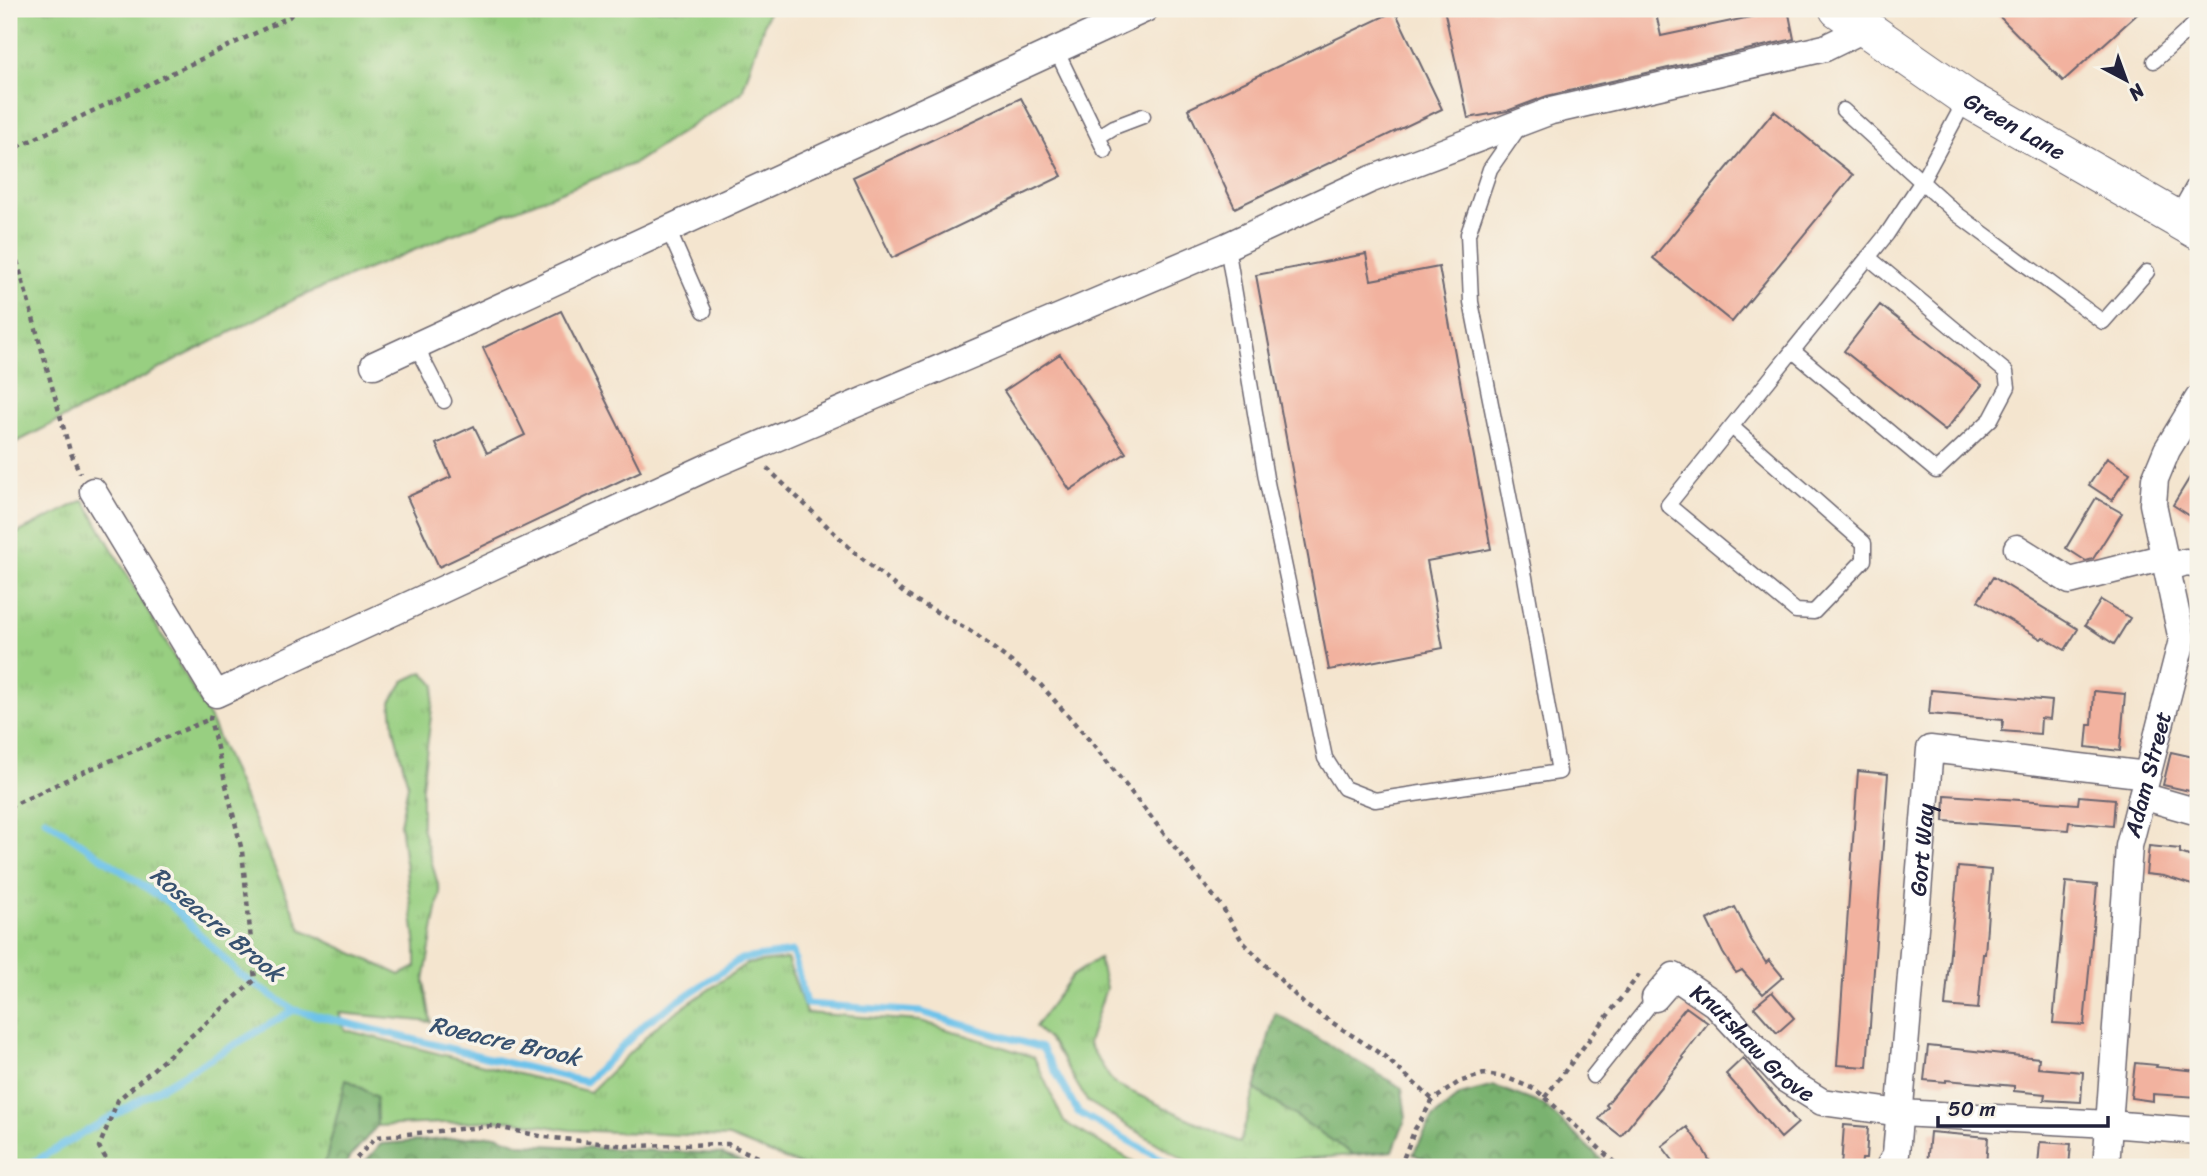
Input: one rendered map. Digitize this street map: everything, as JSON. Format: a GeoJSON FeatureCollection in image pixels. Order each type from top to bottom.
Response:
{"type":"FeatureCollection","features":[{"type":"Feature","properties":{"kind":"street"},"geometry":{"type":"LineString","coordinates":[[374,365],[1144,9]]}},
{"type":"Feature","properties":{"kind":"street"},"geometry":{"type":"LineString","coordinates":[[93,491],[213,706],[758,445],[1227,246],[1369,180],[1551,111],[1825,48],[1852,19]]}},
{"type":"Feature","properties":{"kind":"street","name":"Green Lane"},"geometry":{"type":"LineString","coordinates":[[1852,19],[1966,98],[2189,227]]}},
{"type":"Feature","properties":{"kind":"street"},"geometry":{"type":"LineString","coordinates":[[2189,227],[2198,190]]}},
{"type":"Feature","properties":{"kind":"street","name":"Adam Street"},"geometry":{"type":"LineString","coordinates":[[2106,1167],[2129,846],[2182,640],[2153,504],[2155,479],[2167,450],[2198,399]]}},
{"type":"Feature","properties":{"kind":"street"},"geometry":{"type":"LineString","coordinates":[[2017,548],[2070,580],[2166,563],[2198,564]]}},
{"type":"Feature","properties":{"kind":"street","name":"Gort Way"},"geometry":{"type":"LineString","coordinates":[[1889,1167],[1896,1154],[1930,749],[2144,786]]}},
{"type":"Feature","properties":{"kind":"street"},"geometry":{"type":"LineString","coordinates":[[2144,786],[2198,812]]}},
{"type":"Feature","properties":{"kind":"street","name":"Knutshaw Grove"},"geometry":{"type":"LineString","coordinates":[[1658,995],[1674,975],[1714,1004],[1785,1079],[1822,1102],[1900,1113],[2198,1131]]}},
{"type":"Feature","properties":{"kind":"lane"},"geometry":{"type":"LineString","coordinates":[[2154,61],[2198,21]]}},
{"type":"Feature","properties":{"kind":"lane"},"geometry":{"type":"LineString","coordinates":[[1056,50],[1105,151]]}},
{"type":"Feature","properties":{"kind":"lane"},"geometry":{"type":"LineString","coordinates":[[1732,427],[1864,543],[1864,560],[1814,612],[1796,611],[1668,505],[1887,234],[1923,181],[1966,98]]}},
{"type":"Feature","properties":{"kind":"lane"},"geometry":{"type":"LineString","coordinates":[[1843,110],[1957,214],[2103,322],[2147,272]]}},
{"type":"Feature","properties":{"kind":"lane"},"geometry":{"type":"LineString","coordinates":[[1098,137],[1114,127],[1143,116]]}},
{"type":"Feature","properties":{"kind":"lane"},"geometry":{"type":"LineString","coordinates":[[1227,246],[1266,478],[1325,758],[1344,788],[1375,800],[1559,772],[1525,577],[1471,302],[1468,234],[1490,169],[1523,121]]}},
{"type":"Feature","properties":{"kind":"lane"},"geometry":{"type":"LineString","coordinates":[[667,229],[704,311]]}},
{"type":"Feature","properties":{"kind":"lane"},"geometry":{"type":"LineString","coordinates":[[1793,351],[1936,471],[1991,419],[2008,387],[2006,372],[1868,257]]}},
{"type":"Feature","properties":{"kind":"lane"},"geometry":{"type":"LineString","coordinates":[[418,344],[444,401]]}},
{"type":"Feature","properties":{"kind":"lane"},"geometry":{"type":"LineString","coordinates":[[1593,1076],[1658,995]]}},
{"type":"Feature","properties":{"kind":"path"},"geometry":{"type":"LineString","coordinates":[[9,151],[289,17],[296,9]]}},
{"type":"Feature","properties":{"kind":"path"},"geometry":{"type":"LineString","coordinates":[[9,232],[70,450],[84,482],[93,491]]}},
{"type":"Feature","properties":{"kind":"path"},"geometry":{"type":"LineString","coordinates":[[758,445],[765,466],[852,550],[906,595],[971,631],[1040,684],[1093,744],[1223,908],[1242,941],[1306,1005],[1384,1056],[1433,1100]]}},
{"type":"Feature","properties":{"kind":"path"},"geometry":{"type":"LineString","coordinates":[[9,807],[213,706],[242,852],[256,981],[118,1100],[99,1147],[111,1167]]}},
{"type":"Feature","properties":{"kind":"path"},"geometry":{"type":"LineString","coordinates":[[1545,1097],[1638,976],[1658,995]]}},
{"type":"Feature","properties":{"kind":"path"},"geometry":{"type":"LineString","coordinates":[[1400,1167],[1415,1129],[1433,1100],[1459,1083],[1484,1074],[1505,1077],[1534,1089],[1619,1167]]}},
{"type":"Feature","properties":{"kind":"path"},"geometry":{"type":"LineString","coordinates":[[352,1167],[376,1137],[492,1126],[545,1137],[625,1146],[728,1144],[780,1167]]}},
{"type":"Feature","properties":{"kind":"green space"},"geometry":{"type":"Polygon","coordinates":[[[9,9],[769,9],[742,92],[635,163],[297,298],[9,446],[9,9]]]}},
{"type":"Feature","properties":{"kind":"green space"},"geometry":{"type":"Polygon","coordinates":[[[84,500],[210,719],[301,929],[400,975],[416,967],[416,946],[400,824],[408,785],[394,729],[391,702],[404,681],[423,672],[435,685],[422,786],[422,827],[440,892],[424,981],[431,1022],[339,1013],[345,1030],[590,1092],[659,1024],[746,964],[787,959],[806,1013],[921,1021],[1034,1057],[1064,1122],[1143,1167],[805,1167],[729,1137],[570,1130],[509,1120],[377,1126],[376,1097],[347,1079],[324,1167],[9,1167],[9,537],[84,500]]]}},
{"type":"Feature","properties":{"kind":"green space"},"geometry":{"type":"Polygon","coordinates":[[[1099,958],[1106,988],[1088,1043],[1113,1083],[1240,1143],[1255,1089],[1354,1155],[1196,1167],[1087,1101],[1053,1044],[1035,1027],[1072,976],[1099,958]]]}},
{"type":"Feature","properties":{"kind":"green space"},"geometry":{"type":"Polygon","coordinates":[[[1275,1013],[1402,1088],[1406,1117],[1393,1151],[1354,1155],[1255,1089],[1275,1013]]]}},
{"type":"Feature","properties":{"kind":"green space"},"geometry":{"type":"Polygon","coordinates":[[[346,1079],[376,1097],[377,1126],[349,1158],[345,1167],[324,1167],[346,1079]]]}},
{"type":"Feature","properties":{"kind":"green space"},"geometry":{"type":"Polygon","coordinates":[[[1494,1086],[1544,1105],[1609,1167],[1443,1167],[1413,1154],[1433,1118],[1460,1095],[1494,1086]]]}},
{"type":"Feature","properties":{"kind":"green space"},"geometry":{"type":"Polygon","coordinates":[[[496,1135],[520,1144],[722,1154],[755,1167],[360,1167],[381,1144],[496,1135]]]}},
{"type":"Feature","properties":{"kind":"building"},"geometry":{"type":"Polygon","coordinates":[[[1444,9],[1655,9],[1661,36],[1788,9],[1794,39],[1547,96],[1507,111],[1468,118],[1444,9]]]}},
{"type":"Feature","properties":{"kind":"building"},"geometry":{"type":"Polygon","coordinates":[[[1992,9],[2143,9],[2063,81],[1992,9]]]}},
{"type":"Feature","properties":{"kind":"building"},"geometry":{"type":"Polygon","coordinates":[[[1395,11],[1442,109],[1235,208],[1188,109],[1395,11]]]}},
{"type":"Feature","properties":{"kind":"building"},"geometry":{"type":"Polygon","coordinates":[[[1021,98],[1062,176],[892,258],[853,177],[1021,98]]]}},
{"type":"Feature","properties":{"kind":"building"},"geometry":{"type":"Polygon","coordinates":[[[1774,111],[1853,175],[1732,322],[1653,258],[1774,111]]]}},
{"type":"Feature","properties":{"kind":"building"},"geometry":{"type":"Polygon","coordinates":[[[1366,254],[1371,280],[1439,267],[1491,549],[1427,561],[1443,648],[1329,670],[1256,275],[1366,254]]]}},
{"type":"Feature","properties":{"kind":"building"},"geometry":{"type":"Polygon","coordinates":[[[1880,305],[1982,385],[1945,431],[1844,351],[1880,305]]]}},
{"type":"Feature","properties":{"kind":"building"},"geometry":{"type":"Polygon","coordinates":[[[561,311],[641,471],[439,567],[407,497],[451,477],[436,444],[474,426],[487,453],[525,435],[483,348],[561,311]]]}},
{"type":"Feature","properties":{"kind":"building"},"geometry":{"type":"Polygon","coordinates":[[[1060,354],[1126,453],[1070,490],[1004,391],[1060,354]]]}},
{"type":"Feature","properties":{"kind":"building"},"geometry":{"type":"Polygon","coordinates":[[[2107,458],[2130,473],[2112,500],[2089,485],[2107,458]]]}},
{"type":"Feature","properties":{"kind":"building"},"geometry":{"type":"Polygon","coordinates":[[[2198,464],[2198,521],[2173,505],[2198,464]]]}},
{"type":"Feature","properties":{"kind":"building"},"geometry":{"type":"Polygon","coordinates":[[[2096,498],[2122,513],[2093,559],[2086,561],[2066,548],[2096,498]]]}},
{"type":"Feature","properties":{"kind":"building"},"geometry":{"type":"Polygon","coordinates":[[[1993,577],[2078,629],[2065,650],[2043,637],[2041,639],[1978,601],[1993,577]]]}},
{"type":"Feature","properties":{"kind":"building"},"geometry":{"type":"Polygon","coordinates":[[[2101,600],[2130,618],[2114,644],[2085,625],[2101,600]]]}},
{"type":"Feature","properties":{"kind":"building"},"geometry":{"type":"Polygon","coordinates":[[[1931,690],[2052,701],[2050,719],[2041,718],[2040,734],[2002,731],[2003,720],[1929,714],[1931,690]]]}},
{"type":"Feature","properties":{"kind":"building"},"geometry":{"type":"Polygon","coordinates":[[[2094,691],[2125,694],[2120,751],[2086,747],[2088,725],[2092,725],[2094,691]]]}},
{"type":"Feature","properties":{"kind":"building"},"geometry":{"type":"Polygon","coordinates":[[[2171,752],[2198,758],[2194,792],[2163,785],[2171,752]]]}},
{"type":"Feature","properties":{"kind":"building"},"geometry":{"type":"Polygon","coordinates":[[[1858,771],[1888,774],[1867,1067],[1837,1065],[1858,771]]]}},
{"type":"Feature","properties":{"kind":"building"},"geometry":{"type":"Polygon","coordinates":[[[1945,795],[2078,804],[2079,796],[2115,799],[2113,826],[2069,822],[2068,830],[1944,821],[1945,795]]]}},
{"type":"Feature","properties":{"kind":"building"},"geometry":{"type":"Polygon","coordinates":[[[2149,846],[2180,849],[2180,853],[2198,859],[2198,887],[2164,876],[2146,874],[2149,846]]]}},
{"type":"Feature","properties":{"kind":"building"},"geometry":{"type":"Polygon","coordinates":[[[1958,867],[1991,870],[1978,1009],[1945,1006],[1958,867]]]}},
{"type":"Feature","properties":{"kind":"building"},"geometry":{"type":"Polygon","coordinates":[[[2066,882],[2097,885],[2084,1025],[2053,1023],[2066,882]]]}},
{"type":"Feature","properties":{"kind":"building"},"geometry":{"type":"Polygon","coordinates":[[[1735,907],[1766,963],[1769,960],[1783,977],[1763,994],[1742,970],[1736,973],[1707,920],[1735,907]]]}},
{"type":"Feature","properties":{"kind":"building"},"geometry":{"type":"Polygon","coordinates":[[[1772,992],[1794,1018],[1777,1033],[1754,1007],[1772,992]]]}},
{"type":"Feature","properties":{"kind":"building"},"geometry":{"type":"Polygon","coordinates":[[[1686,1007],[1708,1023],[1682,1057],[1684,1058],[1621,1136],[1599,1119],[1608,1107],[1606,1105],[1686,1007]]]}},
{"type":"Feature","properties":{"kind":"building"},"geometry":{"type":"Polygon","coordinates":[[[1928,1046],[2039,1058],[2038,1068],[2083,1072],[2081,1102],[2044,1100],[2045,1094],[2014,1091],[2014,1086],[1924,1080],[1928,1046]]]}},
{"type":"Feature","properties":{"kind":"building"},"geometry":{"type":"Polygon","coordinates":[[[1743,1058],[1798,1123],[1781,1138],[1726,1074],[1743,1058]]]}},
{"type":"Feature","properties":{"kind":"building"},"geometry":{"type":"Polygon","coordinates":[[[2135,1063],[2198,1071],[2198,1097],[2153,1094],[2153,1101],[2131,1098],[2135,1063]]]}},
{"type":"Feature","properties":{"kind":"building"},"geometry":{"type":"Polygon","coordinates":[[[1844,1125],[1868,1127],[1866,1159],[1862,1159],[1861,1167],[1841,1167],[1844,1125]]]}},
{"type":"Feature","properties":{"kind":"building"},"geometry":{"type":"Polygon","coordinates":[[[1687,1127],[1713,1167],[1678,1167],[1662,1146],[1687,1127]]]}},
{"type":"Feature","properties":{"kind":"building"},"geometry":{"type":"Polygon","coordinates":[[[1930,1132],[1988,1137],[1986,1167],[1927,1165],[1930,1132]]]}},
{"type":"Feature","properties":{"kind":"building"},"geometry":{"type":"Polygon","coordinates":[[[2040,1142],[2071,1144],[2069,1167],[2038,1167],[2040,1142]]]}},
{"type":"Feature","properties":{"kind":"waterway","name":"Roseacre Brook"},"geometry":{"type":"LineString","coordinates":[[45,819],[169,903],[239,974],[294,1010]]}},
{"type":"Feature","properties":{"kind":"waterway","name":"Roeacre Brook"},"geometry":{"type":"LineString","coordinates":[[25,1167],[294,1010],[586,1082],[648,1021],[741,959],[793,952],[806,1004],[921,1012],[1042,1048],[1078,1112],[1175,1167]]}},
{"type":"Feature","properties":{"kind":"waterway","name":"Roeacre Brook"},"geometry":{"type":"LineString","coordinates":[[1343,1167],[1391,1164],[1401,1167]]}}]}
